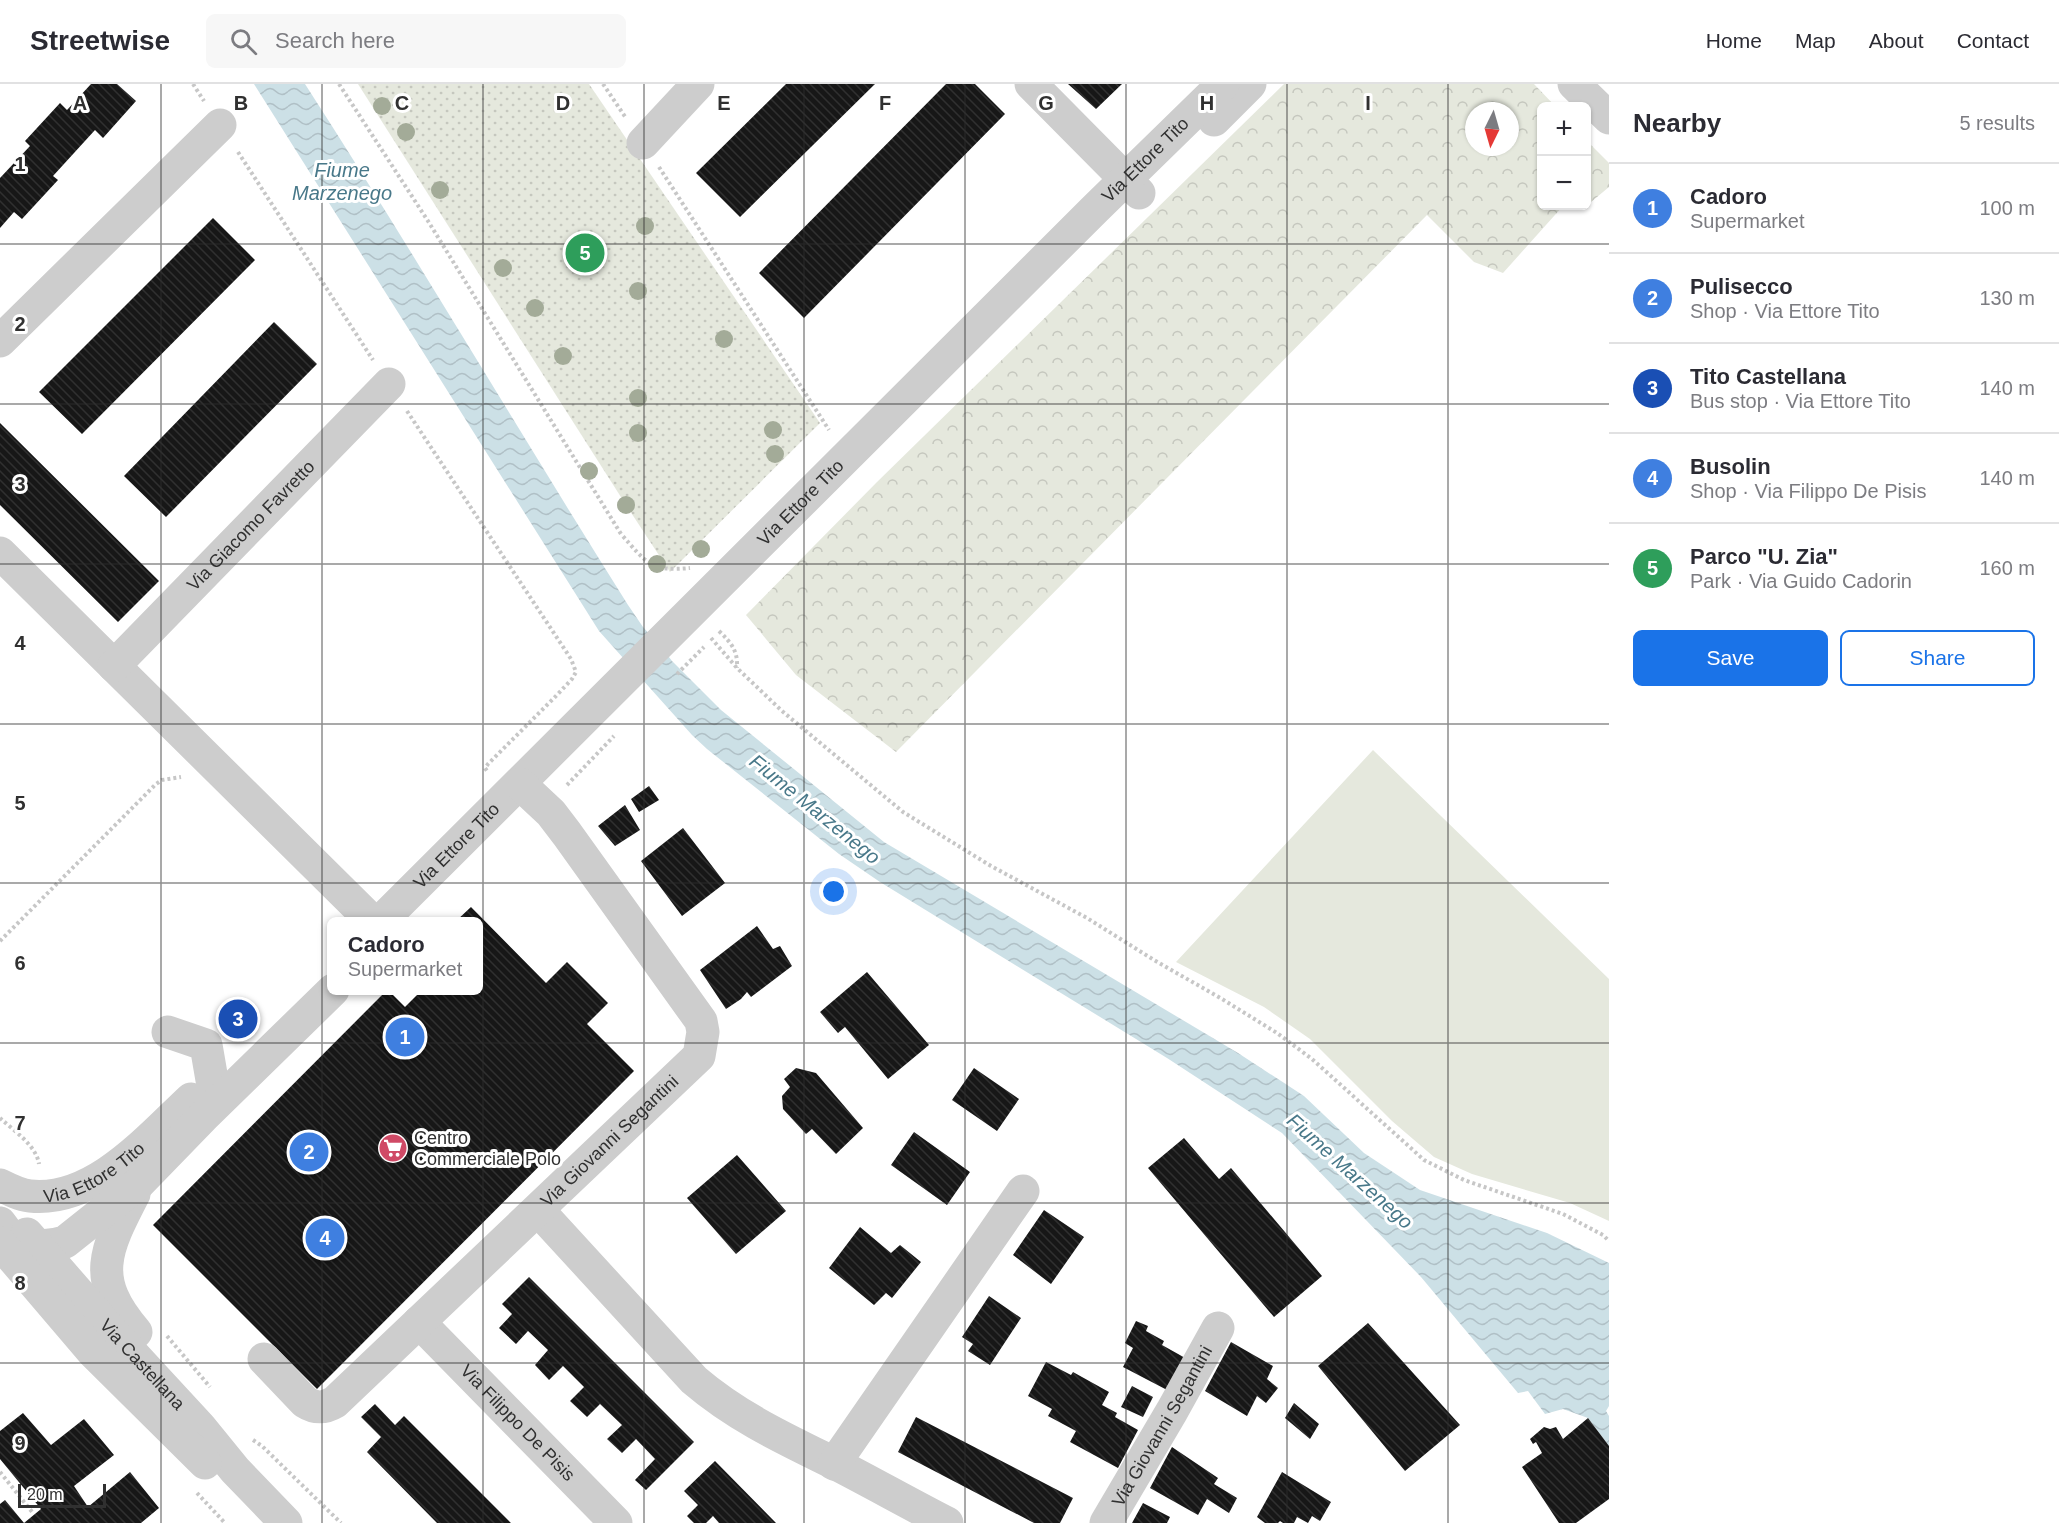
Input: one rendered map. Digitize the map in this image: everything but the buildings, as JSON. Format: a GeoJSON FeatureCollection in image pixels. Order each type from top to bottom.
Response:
{"type":"FeatureCollection","features":[{"type":"Feature","properties":{"kind":"street"},"geometry":{"type":"LineString","coordinates":[[644,143],[698,84]]}},
{"type":"Feature","properties":{"kind":"street"},"geometry":{"type":"LineString","coordinates":[[1031,84],[1132,187]]}},
{"type":"Feature","properties":{"kind":"street","name":"Via Ettore Tito"},"geometry":{"type":"LineString","coordinates":[[413,917],[619,710],[700,634],[1132,187],[1223,84]]}},
{"type":"Feature","properties":{"kind":"street","name":"Via Ettore Tito"},"geometry":{"type":"LineString","coordinates":[[1132,187],[1250,84]]}},
{"type":"Feature","properties":{"kind":"street"},"geometry":{"type":"LineString","coordinates":[[1574,84],[1609,118]]}},
{"type":"Feature","properties":{"kind":"street"},"geometry":{"type":"LineString","coordinates":[[0,342],[220,125]]}},
{"type":"Feature","properties":{"kind":"street","name":"Via Giacomo Favretto"},"geometry":{"type":"LineString","coordinates":[[114,666],[389,384]]}},
{"type":"Feature","properties":{"kind":"street"},"geometry":{"type":"LineString","coordinates":[[0,554],[369,917]]}},
{"type":"Feature","properties":{"kind":"street","name":"Via Ettore Tito"},"geometry":{"type":"LineString","coordinates":[[385,917],[538,790]]}},
{"type":"Feature","properties":{"kind":"street","name":"Via Giovanni Segantini"},"geometry":{"type":"LineString","coordinates":[[538,790],[551,813],[701,1021],[703,1032],[699,1056],[690,1066],[538,1210],[694,1380],[717,1400],[763,1428],[946,1523]]}},
{"type":"Feature","properties":{"kind":"street","name":"Via Ettore Tito"},"geometry":{"type":"LineString","coordinates":[[0,1185],[29,1196],[46,1196],[76,1191],[96,1181],[128,1156],[212,1080],[327,970]]}},
{"type":"Feature","properties":{"kind":"street","name":"Via Ettore Tito"},"geometry":{"type":"LineString","coordinates":[[38,1246],[54,1246],[65,1242],[138,1184],[328,995]]}},
{"type":"Feature","properties":{"kind":"street"},"geometry":{"type":"LineString","coordinates":[[168,1032],[206,1045],[212,1080]]}},
{"type":"Feature","properties":{"kind":"street","name":"Via Ettore Tito"},"geometry":{"type":"LineString","coordinates":[[138,1184],[110,1243],[107,1266],[108,1288],[115,1306],[128,1324],[176,1380],[200,1427]]}},
{"type":"Feature","properties":{"kind":"street"},"geometry":{"type":"LineString","coordinates":[[834,1464],[1023,1191]]}},
{"type":"Feature","properties":{"kind":"street","name":"Via Castellana"},"geometry":{"type":"LineString","coordinates":[[0,1205],[200,1427],[235,1470],[286,1523]]}},
{"type":"Feature","properties":{"kind":"street"},"geometry":{"type":"LineString","coordinates":[[264,1359],[305,1402],[320,1408],[328,1406],[335,1402],[538,1210]]}},
{"type":"Feature","properties":{"kind":"street"},"geometry":{"type":"LineString","coordinates":[[0,1223],[13,1238],[38,1246]]}},
{"type":"Feature","properties":{"kind":"street","name":"Via Castellana"},"geometry":{"type":"LineString","coordinates":[[0,1243],[93,1352],[224,1482],[258,1523]]}},
{"type":"Feature","properties":{"kind":"street","name":"Via Filippo De Pisis"},"geometry":{"type":"LineString","coordinates":[[419,1322],[616,1523]]}},
{"type":"Feature","properties":{"kind":"street","name":"Via Giovanni Segantini"},"geometry":{"type":"LineString","coordinates":[[1106,1523],[1172,1412],[1218,1328]]}},
{"type":"Feature","properties":{"kind":"path"},"geometry":{"type":"LineString","coordinates":[[339,84],[428,221],[621,534],[642,558],[659,569],[674,570],[693,567]]}},
{"type":"Feature","properties":{"kind":"path"},"geometry":{"type":"LineString","coordinates":[[603,84],[644,143],[831,435]]}},
{"type":"Feature","properties":{"kind":"path"},"geometry":{"type":"LineString","coordinates":[[489,774],[485,768],[488,764],[564,688],[576,672],[571,659],[552,630]]}},
{"type":"Feature","properties":{"kind":"path"},"geometry":{"type":"LineString","coordinates":[[700,634],[814,740],[903,812],[991,866],[1087,918],[1277,1033],[1312,1059],[1424,1160],[1464,1180],[1563,1214],[1603,1235],[1609,1241]]}},
{"type":"Feature","properties":{"kind":"path"},"geometry":{"type":"LineString","coordinates":[[700,634],[733,645],[738,654],[738,668]]}},
{"type":"Feature","properties":{"kind":"path"},"geometry":{"type":"LineString","coordinates":[[538,790],[619,710]]}},
{"type":"Feature","properties":{"kind":"path"},"geometry":{"type":"LineString","coordinates":[[0,941],[156,784],[162,780],[187,776]]}},
{"type":"Feature","properties":{"kind":"path"},"geometry":{"type":"LineString","coordinates":[[0,1118],[32,1148],[38,1156],[40,1166]]}},
{"type":"Feature","properties":{"kind":"path"},"geometry":{"type":"LineString","coordinates":[[164,1332],[216,1395]]}},
{"type":"Feature","properties":{"kind":"path"},"geometry":{"type":"LineString","coordinates":[[248,1436],[262,1446],[341,1523]]}},
{"type":"Feature","properties":{"kind":"path"},"geometry":{"type":"LineString","coordinates":[[0,1473],[33,1513]]}},
{"type":"Feature","properties":{"kind":"green space"},"geometry":{"type":"Polygon","coordinates":[[[358,84],[589,84],[820,423],[670,572],[626,505],[358,84]]]}},
{"type":"Feature","properties":{"kind":"green space"},"geometry":{"type":"Polygon","coordinates":[[[1284,84],[1534,84],[1551,102],[1537,102],[1537,210],[1559,210],[1503,273],[1474,262],[1427,215],[896,752],[796,675],[746,615],[877,482],[1284,84]]]}},
{"type":"Feature","properties":{"kind":"green space"},"geometry":{"type":"Polygon","coordinates":[[[1591,145],[1609,163],[1609,187],[1591,202],[1591,145]]]}},
{"type":"Feature","properties":{"kind":"green space"},"geometry":{"type":"Polygon","coordinates":[[[1373,750],[1609,979],[1609,1221],[1570,1203],[1472,1174],[1434,1157],[1392,1121],[1310,1039],[1264,1007],[1176,962],[1373,750]]]}},
{"type":"Feature","properties":{"kind":"water","name":"Fiume Marzenego"},"geometry":{"type":"Polygon","coordinates":[[[254,84],[305,84],[628,605],[672,661],[721,710],[884,842],[1238,1053],[1304,1096],[1364,1153],[1420,1190],[1547,1233],[1609,1263],[1609,1406],[1606,1411],[1609,1416],[1609,1446],[1588,1418],[1563,1409],[1545,1414],[1528,1391],[1518,1393],[1421,1277],[1282,1133],[1167,1058],[880,882],[839,854],[692,735],[599,631],[254,84]]]}},
{"type":"Feature","properties":{"kind":"place","name":"Parco \"U. Zia\""},"geometry":{"type":"Point","coordinates":[585,253]}},
{"type":"Feature","properties":{"kind":"place","name":"Tito Castellana"},"geometry":{"type":"Point","coordinates":[238,1019]}},
{"type":"Feature","properties":{"kind":"place","name":"Cadoro"},"geometry":{"type":"Point","coordinates":[405,1037]}},
{"type":"Feature","properties":{"kind":"place","name":"Centro Commerciale Polo"},"geometry":{"type":"Point","coordinates":[393,1148]}},
{"type":"Feature","properties":{"kind":"place","name":"Pulisecco"},"geometry":{"type":"Point","coordinates":[309,1152]}},
{"type":"Feature","properties":{"kind":"place","name":"Busolin"},"geometry":{"type":"Point","coordinates":[325,1238]}}]}
